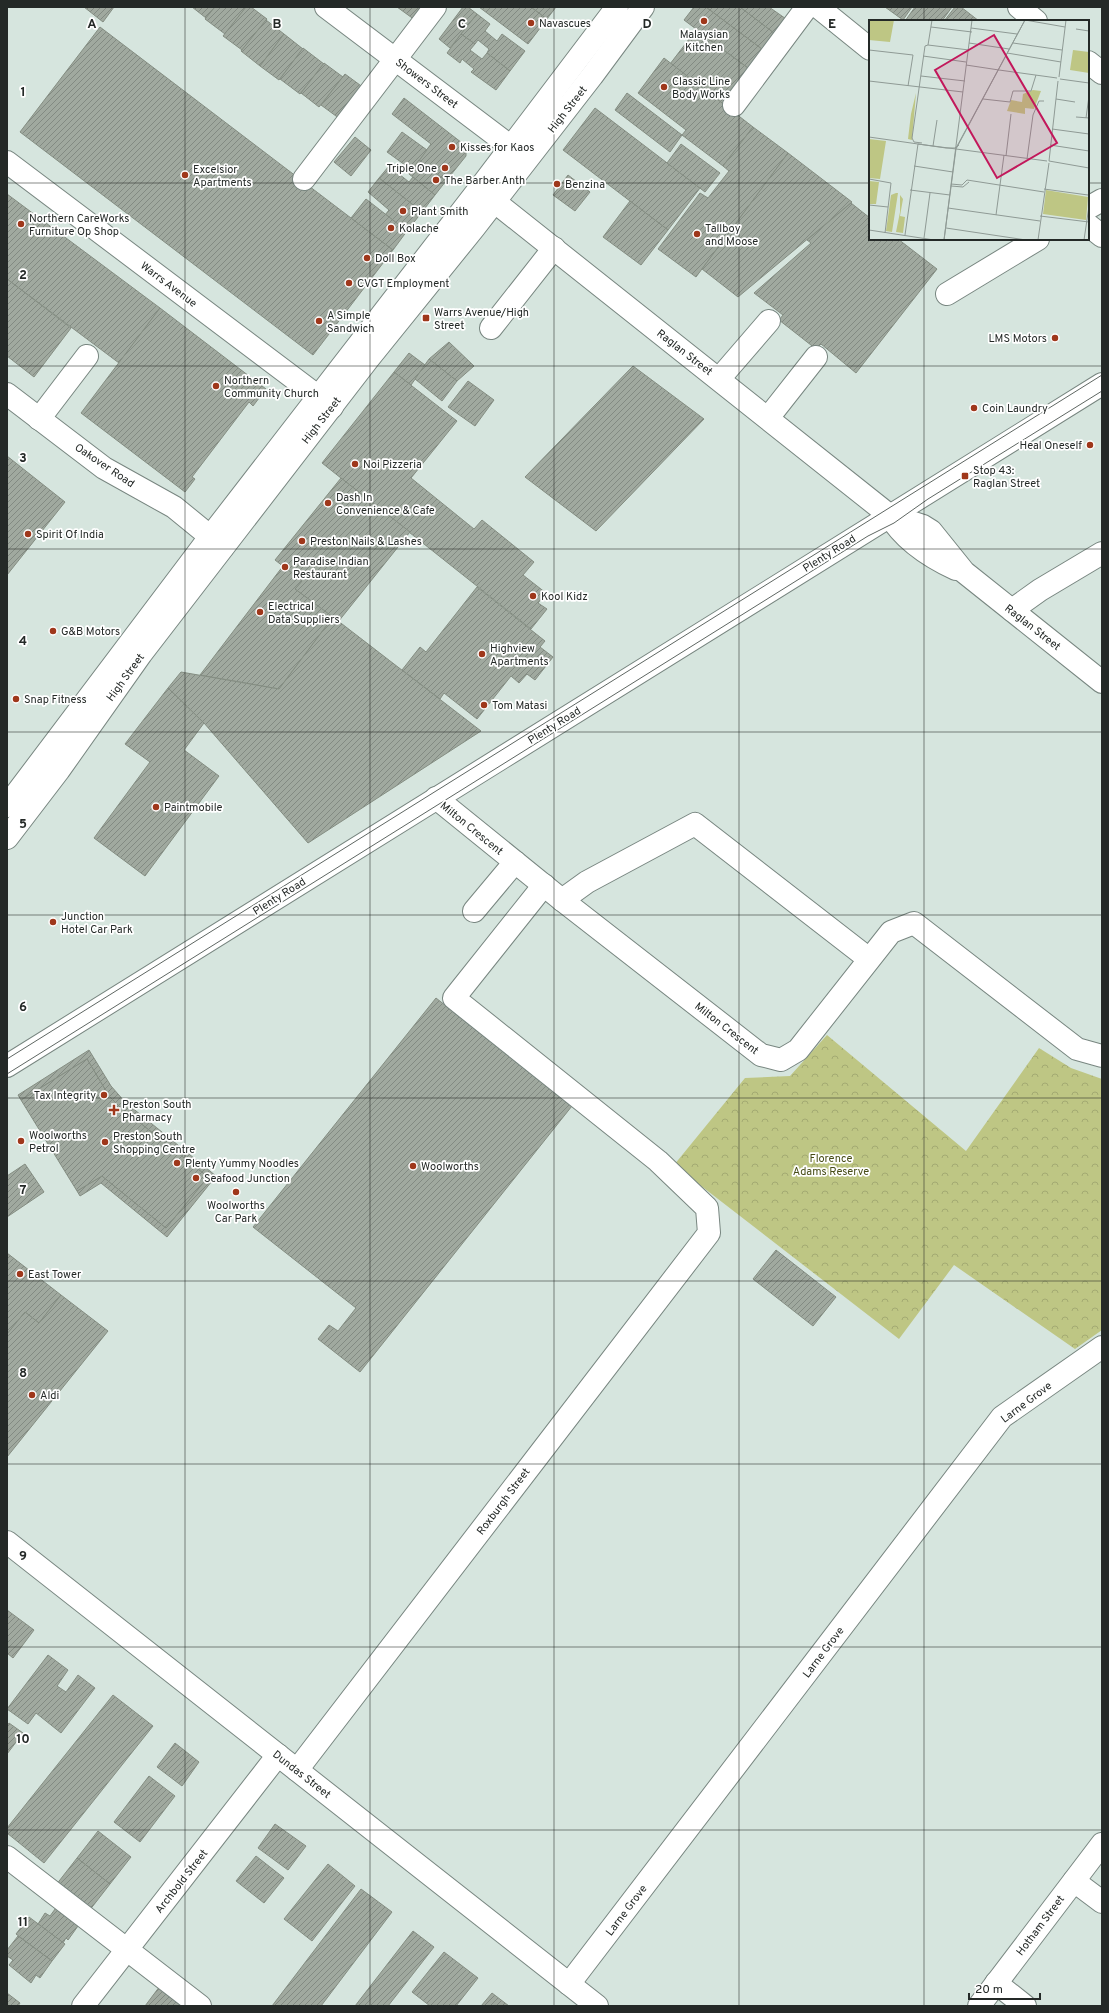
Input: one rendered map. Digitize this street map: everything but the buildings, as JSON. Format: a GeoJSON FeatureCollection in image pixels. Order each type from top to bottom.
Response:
{"type":"FeatureCollection","features":[{"type":"Feature","properties":{"kind":"street","name":"Showers Street"},"geometry":{"type":"LineString","coordinates":[[326,7],[519,153]]}},
{"type":"Feature","properties":{"kind":"street"},"geometry":{"type":"LineString","coordinates":[[304,179],[435,7]]}},
{"type":"Feature","properties":{"kind":"street","name":"High Street"},"geometry":{"type":"LineString","coordinates":[[519,153],[575,63],[617,7]]}},
{"type":"Feature","properties":{"kind":"street"},"geometry":{"type":"LineString","coordinates":[[1019,7],[1035,20]]}},
{"type":"Feature","properties":{"kind":"street"},"geometry":{"type":"LineString","coordinates":[[734,105],[818,8],[869,48]]}},
{"type":"Feature","properties":{"kind":"street","name":"High Street"},"geometry":{"type":"LineString","coordinates":[[7,838],[51,764],[135,649],[519,153],[592,76],[637,9]]}},
{"type":"Feature","properties":{"kind":"street"},"geometry":{"type":"LineString","coordinates":[[575,63],[592,76]]}},
{"type":"Feature","properties":{"kind":"street"},"geometry":{"type":"LineString","coordinates":[[1089,63],[1102,73]]}},
{"type":"Feature","properties":{"kind":"street","name":"Warrs Avenue"},"geometry":{"type":"LineString","coordinates":[[7,162],[325,402]]}},
{"type":"Feature","properties":{"kind":"street","name":"Raglan Street"},"geometry":{"type":"LineString","coordinates":[[486,195],[889,515],[903,534],[913,542],[942,562],[964,572],[1102,682]]}},
{"type":"Feature","properties":{"kind":"street"},"geometry":{"type":"LineString","coordinates":[[1089,207],[1102,200]]}},
{"type":"Feature","properties":{"kind":"street"},"geometry":{"type":"LineString","coordinates":[[1089,226],[1102,236]]}},
{"type":"Feature","properties":{"kind":"street"},"geometry":{"type":"LineString","coordinates":[[947,294],[1036,240]]}},
{"type":"Feature","properties":{"kind":"street"},"geometry":{"type":"LineString","coordinates":[[491,328],[554,248]]}},
{"type":"Feature","properties":{"kind":"street"},"geometry":{"type":"LineString","coordinates":[[719,379],[768,321]]}},
{"type":"Feature","properties":{"kind":"street"},"geometry":{"type":"LineString","coordinates":[[39,419],[88,356]]}},
{"type":"Feature","properties":{"kind":"street"},"geometry":{"type":"LineString","coordinates":[[768,418],[816,357]]}},
{"type":"Feature","properties":{"kind":"street","name":"Plenty Road"},"geometry":{"type":"LineString","coordinates":[[7,1066],[889,515],[1102,384]]}},
{"type":"Feature","properties":{"kind":"street","name":"Oakover Road"},"geometry":{"type":"LineString","coordinates":[[7,394],[116,475],[174,507],[217,542]]}},
{"type":"Feature","properties":{"kind":"street"},"geometry":{"type":"LineString","coordinates":[[1012,610],[1040,590],[1102,553]]}},
{"type":"Feature","properties":{"kind":"street","name":"High Street"},"geometry":{"type":"LineString","coordinates":[[7,806],[51,764]]}},
{"type":"Feature","properties":{"kind":"street","name":"Milton Crescent"},"geometry":{"type":"LineString","coordinates":[[436,798],[562,900],[761,1055],[781,1060],[798,1050],[891,932],[914,923],[1077,1049],[1102,1056]]}},
{"type":"Feature","properties":{"kind":"street"},"geometry":{"type":"LineString","coordinates":[[562,900],[587,882],[695,824],[869,959]]}},
{"type":"Feature","properties":{"kind":"street"},"geometry":{"type":"LineString","coordinates":[[474,911],[515,862]]}},
{"type":"Feature","properties":{"kind":"street","name":"Roxburgh Street"},"geometry":{"type":"LineString","coordinates":[[297,1770],[708,1233],[707,1208],[658,1161],[454,998],[544,885]]}},
{"type":"Feature","properties":{"kind":"street","name":"Larne Grove"},"geometry":{"type":"LineString","coordinates":[[569,1984],[1002,1417],[1102,1347]]}},
{"type":"Feature","properties":{"kind":"street","name":"Dundas Street"},"geometry":{"type":"LineString","coordinates":[[7,1542],[597,2006]]}},
{"type":"Feature","properties":{"kind":"street","name":"Archbold Street"},"geometry":{"type":"LineString","coordinates":[[82,2006],[278,1755]]}},
{"type":"Feature","properties":{"kind":"street","name":"Hotham Street"},"geometry":{"type":"LineString","coordinates":[[978,2006],[1102,1844]]}},
{"type":"Feature","properties":{"kind":"street"},"geometry":{"type":"LineString","coordinates":[[7,1857],[200,2006]]}},
{"type":"Feature","properties":{"kind":"street"},"geometry":{"type":"LineString","coordinates":[[1074,1881],[1102,1902]]}},
{"type":"Feature","properties":{"kind":"street"},"geometry":{"type":"LineString","coordinates":[[996,1983],[1025,2006]]}},
{"type":"Feature","properties":{"kind":"green space","name":"Florence Adams Reserve"},"geometry":{"type":"Polygon","coordinates":[[[827,1035],[966,1151],[1039,1048],[1071,1068],[1102,1079],[1102,1330],[1075,1349],[954,1265],[899,1339],[674,1165],[745,1078],[790,1076],[827,1035]]]}},
{"type":"Feature","properties":{"kind":"tram line"},"geometry":{"type":"LineString","coordinates":[[7,1059],[1102,375]]}},
{"type":"Feature","properties":{"kind":"tram line"},"geometry":{"type":"LineString","coordinates":[[7,1074],[868,536],[894,523],[928,499],[1102,391]]}},
{"type":"Feature","properties":{"kind":"place","name":"Malaysian Kitchen"},"geometry":{"type":"Point","coordinates":[704,21]}},
{"type":"Feature","properties":{"kind":"place","name":"Navascues"},"geometry":{"type":"Point","coordinates":[531,23]}},
{"type":"Feature","properties":{"kind":"place","name":"Classic Line Body Works"},"geometry":{"type":"Point","coordinates":[664,87]}},
{"type":"Feature","properties":{"kind":"place","name":"Kisses for Kaos"},"geometry":{"type":"Point","coordinates":[452,147]}},
{"type":"Feature","properties":{"kind":"place","name":"Triple One"},"geometry":{"type":"Point","coordinates":[445,168]}},
{"type":"Feature","properties":{"kind":"place","name":"Excelsior Apartments"},"geometry":{"type":"Point","coordinates":[185,175]}},
{"type":"Feature","properties":{"kind":"place","name":"The Barber Anth"},"geometry":{"type":"Point","coordinates":[436,180]}},
{"type":"Feature","properties":{"kind":"place","name":"Benzina"},"geometry":{"type":"Point","coordinates":[557,184]}},
{"type":"Feature","properties":{"kind":"place","name":"Plant Smith"},"geometry":{"type":"Point","coordinates":[403,211]}},
{"type":"Feature","properties":{"kind":"place","name":"Northern CareWorks Furniture Op Shop"},"geometry":{"type":"Point","coordinates":[21,224]}},
{"type":"Feature","properties":{"kind":"place","name":"Kolache"},"geometry":{"type":"Point","coordinates":[391,228]}},
{"type":"Feature","properties":{"kind":"place","name":"Tallboy and Moose"},"geometry":{"type":"Point","coordinates":[697,234]}},
{"type":"Feature","properties":{"kind":"place","name":"Doll Box"},"geometry":{"type":"Point","coordinates":[367,258]}},
{"type":"Feature","properties":{"kind":"place","name":"CVGT Employment"},"geometry":{"type":"Point","coordinates":[349,283]}},
{"type":"Feature","properties":{"kind":"place","name":"Warrs Avenue/High Street"},"geometry":{"type":"Point","coordinates":[426,318]}},
{"type":"Feature","properties":{"kind":"place","name":"A Simple Sandwich"},"geometry":{"type":"Point","coordinates":[319,321]}},
{"type":"Feature","properties":{"kind":"place","name":"LMS Motors"},"geometry":{"type":"Point","coordinates":[1055,338]}},
{"type":"Feature","properties":{"kind":"place","name":"Northern Community Church"},"geometry":{"type":"Point","coordinates":[216,386]}},
{"type":"Feature","properties":{"kind":"place","name":"Coin Laundry"},"geometry":{"type":"Point","coordinates":[974,408]}},
{"type":"Feature","properties":{"kind":"place","name":"Heal Oneself"},"geometry":{"type":"Point","coordinates":[1090,445]}},
{"type":"Feature","properties":{"kind":"place","name":"Noi Pizzeria"},"geometry":{"type":"Point","coordinates":[355,464]}},
{"type":"Feature","properties":{"kind":"place","name":"Stop 43: Raglan Street"},"geometry":{"type":"Point","coordinates":[965,476]}},
{"type":"Feature","properties":{"kind":"place","name":"Dash In Convenience & Cafe"},"geometry":{"type":"Point","coordinates":[328,503]}},
{"type":"Feature","properties":{"kind":"place","name":"Spirit Of India"},"geometry":{"type":"Point","coordinates":[28,534]}},
{"type":"Feature","properties":{"kind":"place","name":"Preston Nails & Lashes"},"geometry":{"type":"Point","coordinates":[302,541]}},
{"type":"Feature","properties":{"kind":"place","name":"Paradise Indian Restaurant"},"geometry":{"type":"Point","coordinates":[285,567]}},
{"type":"Feature","properties":{"kind":"place","name":"Kool Kidz"},"geometry":{"type":"Point","coordinates":[533,596]}},
{"type":"Feature","properties":{"kind":"place","name":"Electrical Data Suppliers"},"geometry":{"type":"Point","coordinates":[260,612]}},
{"type":"Feature","properties":{"kind":"place","name":"G&B Motors"},"geometry":{"type":"Point","coordinates":[53,631]}},
{"type":"Feature","properties":{"kind":"place","name":"Highview Apartments"},"geometry":{"type":"Point","coordinates":[482,654]}},
{"type":"Feature","properties":{"kind":"place","name":"Snap Fitness"},"geometry":{"type":"Point","coordinates":[16,699]}},
{"type":"Feature","properties":{"kind":"place","name":"Tom Matasi"},"geometry":{"type":"Point","coordinates":[484,705]}},
{"type":"Feature","properties":{"kind":"place","name":"Paintmobile"},"geometry":{"type":"Point","coordinates":[156,807]}},
{"type":"Feature","properties":{"kind":"place","name":"Junction Hotel Car Park"},"geometry":{"type":"Point","coordinates":[53,922]}},
{"type":"Feature","properties":{"kind":"place","name":"Tax Integrity"},"geometry":{"type":"Point","coordinates":[104,1095]}},
{"type":"Feature","properties":{"kind":"place","name":"Preston South Pharmacy"},"geometry":{"type":"Point","coordinates":[114,1110]}},
{"type":"Feature","properties":{"kind":"place","name":"Woolworths Petrol"},"geometry":{"type":"Point","coordinates":[21,1141]}},
{"type":"Feature","properties":{"kind":"place","name":"Preston South Shopping Centre"},"geometry":{"type":"Point","coordinates":[105,1142]}},
{"type":"Feature","properties":{"kind":"place","name":"Plenty Yummy Noodles"},"geometry":{"type":"Point","coordinates":[177,1163]}},
{"type":"Feature","properties":{"kind":"place","name":"Woolworths"},"geometry":{"type":"Point","coordinates":[413,1166]}},
{"type":"Feature","properties":{"kind":"place","name":"Seafood Junction"},"geometry":{"type":"Point","coordinates":[196,1178]}},
{"type":"Feature","properties":{"kind":"place","name":"Woolworths Car Park"},"geometry":{"type":"Point","coordinates":[236,1192]}},
{"type":"Feature","properties":{"kind":"place","name":"East Tower"},"geometry":{"type":"Point","coordinates":[20,1274]}},
{"type":"Feature","properties":{"kind":"place","name":"Aldi"},"geometry":{"type":"Point","coordinates":[32,1395]}}]}
